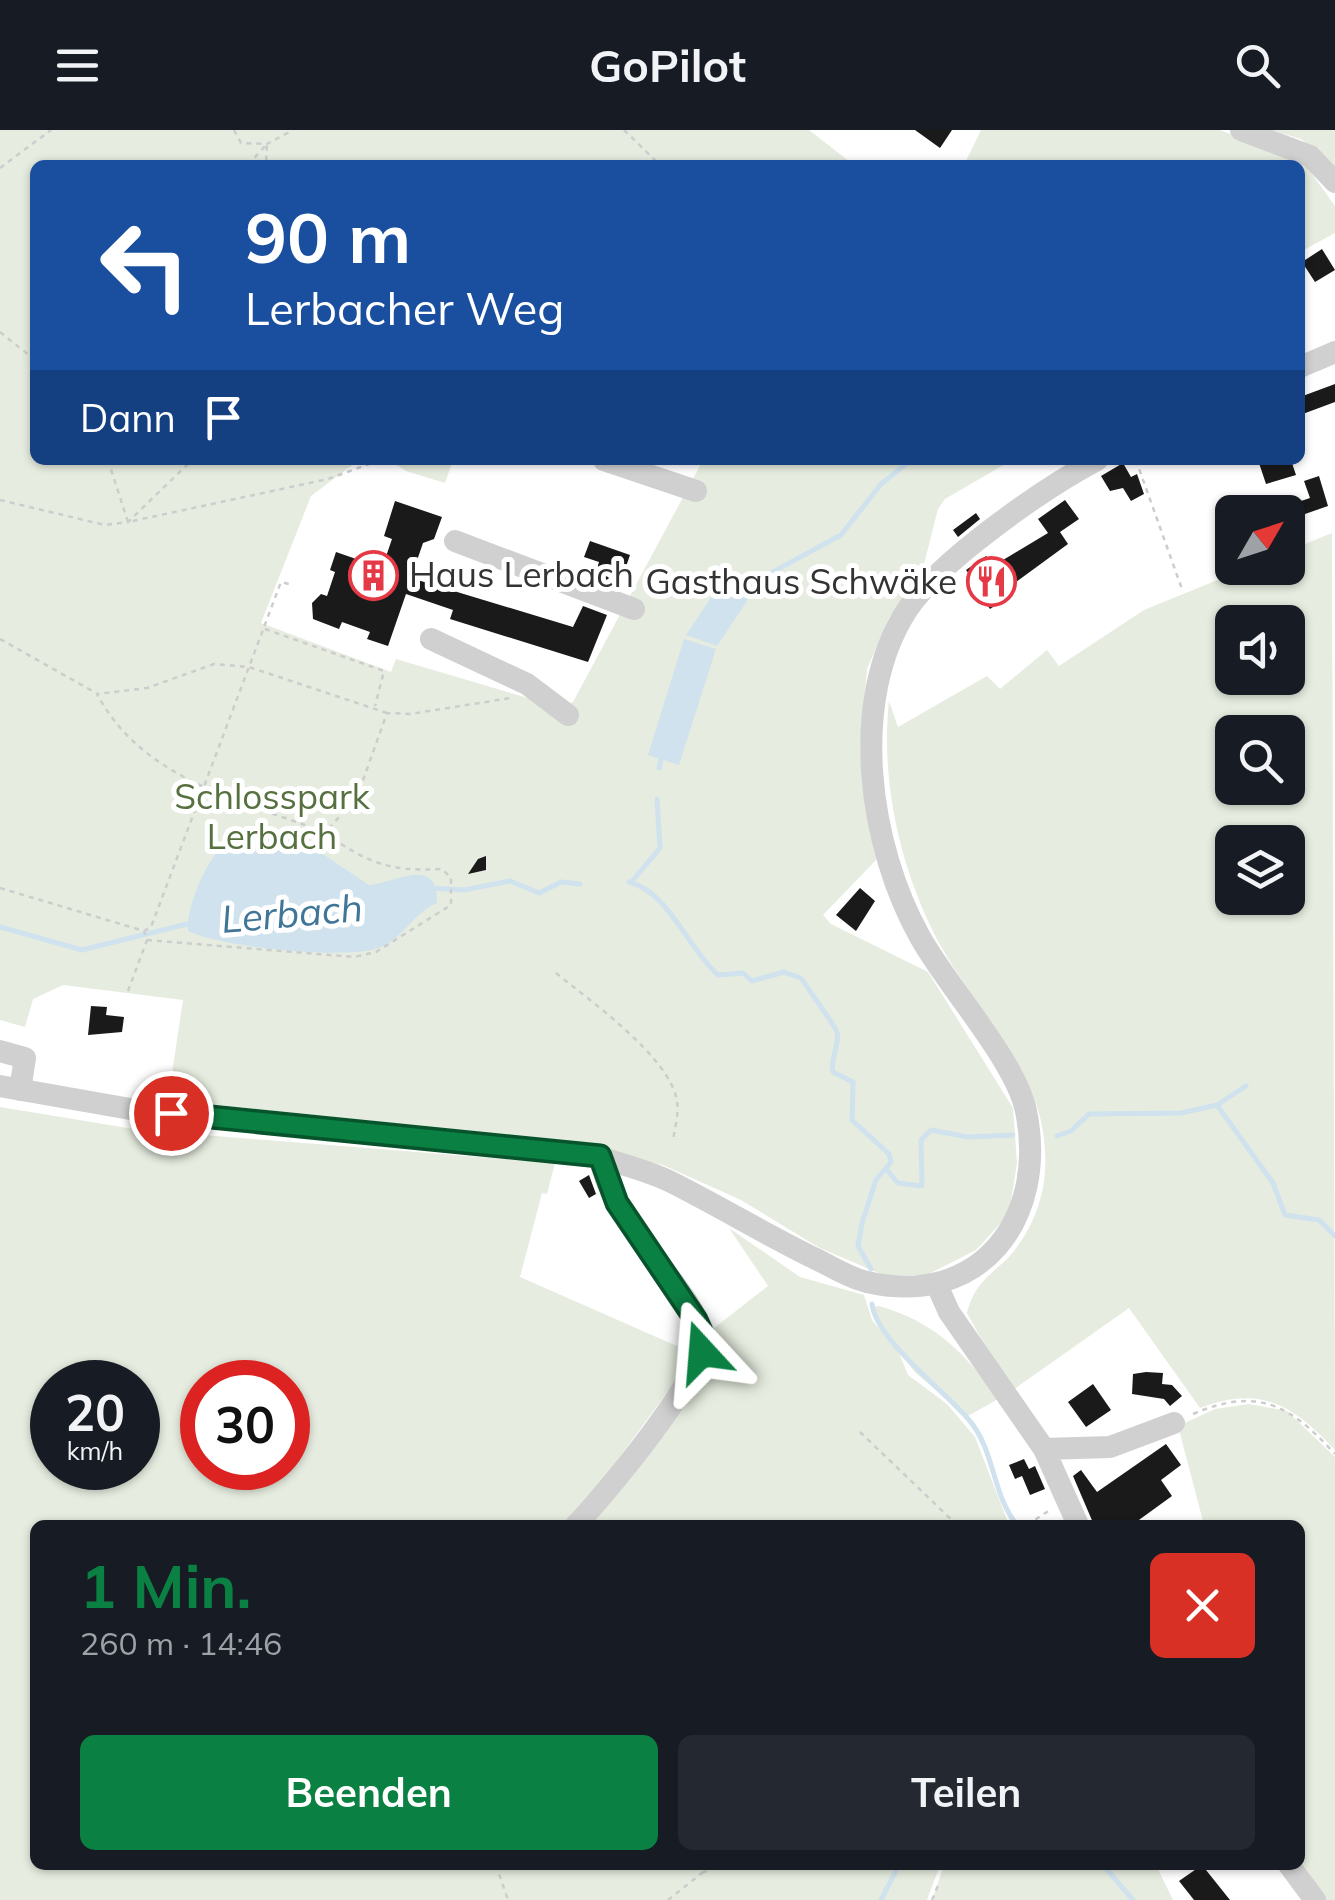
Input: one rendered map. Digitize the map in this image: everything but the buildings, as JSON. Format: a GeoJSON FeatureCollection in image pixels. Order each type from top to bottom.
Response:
{"type":"FeatureCollection","features":[{"type":"Feature","properties":{"kind":"street"},"geometry":{"type":"LineString","coordinates":[[1241,130],[1310,156],[1335,182]]}},
{"type":"Feature","properties":{"kind":"street"},"geometry":{"type":"LineString","coordinates":[[1305,364],[1335,352]]}},
{"type":"Feature","properties":{"kind":"street"},"geometry":{"type":"LineString","coordinates":[[619,465],[696,490]]}},
{"type":"Feature","properties":{"kind":"street"},"geometry":{"type":"LineString","coordinates":[[0,1051],[26,1058],[10,1088],[136,1110],[600,1156],[668,1180],[746,1225],[862,1281],[909,1290],[937,1285],[983,1261],[1014,1226],[1031,1180],[1026,1108],[998,1054],[918,934],[895,876],[878,801],[871,732],[884,657],[908,608],[946,568],[1062,478],[1087,465]]}},
{"type":"Feature","properties":{"kind":"street"},"geometry":{"type":"LineString","coordinates":[[455,541],[634,609]]}},
{"type":"Feature","properties":{"kind":"street"},"geometry":{"type":"LineString","coordinates":[[431,639],[527,684],[568,715]]}},
{"type":"Feature","properties":{"kind":"street"},"geometry":{"type":"LineString","coordinates":[[580,1520],[638,1453],[699,1363],[704,1338],[671,1280],[617,1203],[600,1156]]}},
{"type":"Feature","properties":{"kind":"street"},"geometry":{"type":"LineString","coordinates":[[937,1285],[948,1312],[1044,1450],[1076,1520]]}},
{"type":"Feature","properties":{"kind":"street"},"geometry":{"type":"LineString","coordinates":[[1044,1450],[1110,1447],[1174,1423]]}},
{"type":"Feature","properties":{"kind":"street"},"geometry":{"type":"LineString","coordinates":[[1293,1870],[1315,1900]]}},
{"type":"Feature","properties":{"kind":"path"},"geometry":{"type":"LineString","coordinates":[[0,168],[50,130]]}},
{"type":"Feature","properties":{"kind":"path"},"geometry":{"type":"LineString","coordinates":[[234,130],[241,143],[267,144]]}},
{"type":"Feature","properties":{"kind":"path"},"geometry":{"type":"LineString","coordinates":[[253,160],[267,144],[293,130]]}},
{"type":"Feature","properties":{"kind":"path"},"geometry":{"type":"LineString","coordinates":[[624,130],[655,160]]}},
{"type":"Feature","properties":{"kind":"path"},"geometry":{"type":"LineString","coordinates":[[266,160],[267,144]]}},
{"type":"Feature","properties":{"kind":"path"},"geometry":{"type":"LineString","coordinates":[[0,332],[30,356]]}},
{"type":"Feature","properties":{"kind":"path"},"geometry":{"type":"LineString","coordinates":[[111,465],[128,522]]}},
{"type":"Feature","properties":{"kind":"path"},"geometry":{"type":"LineString","coordinates":[[128,522],[187,465]]}},
{"type":"Feature","properties":{"kind":"path"},"geometry":{"type":"LineString","coordinates":[[0,500],[106,525],[328,480],[367,465]]}},
{"type":"Feature","properties":{"kind":"path"},"geometry":{"type":"LineString","coordinates":[[1138,465],[1184,592]]}},
{"type":"Feature","properties":{"kind":"path"},"geometry":{"type":"LineString","coordinates":[[144,931],[156,916],[281,582],[289,584]]}},
{"type":"Feature","properties":{"kind":"path"},"geometry":{"type":"LineString","coordinates":[[264,629],[384,672],[374,708]]}},
{"type":"Feature","properties":{"kind":"path"},"geometry":{"type":"LineString","coordinates":[[0,639],[97,694],[114,725],[155,762],[202,787],[325,832],[362,858],[401,872],[442,869],[450,878],[451,904],[376,952],[354,957],[147,940]]}},
{"type":"Feature","properties":{"kind":"path"},"geometry":{"type":"LineString","coordinates":[[97,694],[147,688],[214,664],[249,667],[387,713],[410,714],[512,698],[527,684]]}},
{"type":"Feature","properties":{"kind":"path"},"geometry":{"type":"LineString","coordinates":[[325,832],[357,797],[387,713]]}},
{"type":"Feature","properties":{"kind":"path"},"geometry":{"type":"LineString","coordinates":[[0,888],[144,931]]}},
{"type":"Feature","properties":{"kind":"path"},"geometry":{"type":"LineString","coordinates":[[128,991],[147,940],[144,931]]}},
{"type":"Feature","properties":{"kind":"path"},"geometry":{"type":"LineString","coordinates":[[556,973],[637,1042],[666,1077],[677,1102],[673,1140]]}},
{"type":"Feature","properties":{"kind":"path"},"geometry":{"type":"LineString","coordinates":[[1174,1423],[1217,1404],[1266,1403],[1292,1411],[1335,1454]]}},
{"type":"Feature","properties":{"kind":"path"},"geometry":{"type":"LineString","coordinates":[[860,1432],[952,1520]]}},
{"type":"Feature","properties":{"kind":"path"},"geometry":{"type":"LineString","coordinates":[[1034,1520],[1066,1501]]}},
{"type":"Feature","properties":{"kind":"path"},"geometry":{"type":"LineString","coordinates":[[498,1870],[508,1900]]}},
{"type":"Feature","properties":{"kind":"path"},"geometry":{"type":"LineString","coordinates":[[668,1900],[708,1870]]}},
{"type":"Feature","properties":{"kind":"path"},"geometry":{"type":"LineString","coordinates":[[932,1900],[939,1882]]}},
{"type":"Feature","properties":{"kind":"green space","name":"Schlosspark Lerbach"},"geometry":{"type":"Polygon","coordinates":[[[0,130],[809,130],[848,160],[30,160],[30,465],[352,465],[311,496],[261,623],[391,672],[396,659],[558,707],[573,702],[700,465],[1003,465],[945,499],[938,509],[922,572],[889,618],[867,669],[860,751],[878,858],[823,915],[831,924],[928,972],[1013,1108],[1017,1163],[1009,1214],[976,1250],[927,1275],[883,1275],[818,1247],[741,1200],[663,1165],[548,1139],[168,1100],[183,1000],[63,985],[33,999],[25,1027],[0,1020],[0,130]]]}},
{"type":"Feature","properties":{"kind":"green space"},"geometry":{"type":"Polygon","coordinates":[[[981,130],[1220,130],[1296,160],[966,160],[981,130]]]}},
{"type":"Feature","properties":{"kind":"green space"},"geometry":{"type":"Polygon","coordinates":[[[1271,130],[1335,130],[1335,166],[1301,139],[1271,130]]]}},
{"type":"Feature","properties":{"kind":"green space"},"geometry":{"type":"Polygon","coordinates":[[[1305,164],[1335,206],[1335,233],[1305,249],[1305,164]]]}},
{"type":"Feature","properties":{"kind":"green space"},"geometry":{"type":"Polygon","coordinates":[[[397,465],[451,465],[445,483],[397,465]]]}},
{"type":"Feature","properties":{"kind":"green space"},"geometry":{"type":"Polygon","coordinates":[[[1332,533],[1335,1450],[1290,1411],[1259,1399],[1241,1398],[1200,1408],[1129,1308],[1010,1392],[967,1313],[977,1289],[1014,1251],[1033,1219],[1044,1184],[1044,1139],[1027,1080],[943,950],[916,892],[891,797],[889,701],[898,727],[987,676],[1000,689],[1047,650],[1059,666],[1144,610],[1215,581],[1215,585],[1305,585],[1305,544],[1332,533]]]}},
{"type":"Feature","properties":{"kind":"green space"},"geometry":{"type":"Polygon","coordinates":[[[0,1107],[140,1130],[555,1163],[547,1194],[542,1193],[520,1277],[695,1354],[574,1520],[30,1520],[30,1870],[938,1870],[927,1900],[0,1900],[0,1107]]]}},
{"type":"Feature","properties":{"kind":"green space"},"geometry":{"type":"Polygon","coordinates":[[[729,1228],[800,1277],[864,1295],[872,1320],[899,1353],[908,1375],[947,1404],[975,1437],[1007,1520],[587,1520],[709,1332],[768,1286],[729,1228]]]}},
{"type":"Feature","properties":{"kind":"green space"},"geometry":{"type":"Polygon","coordinates":[[[879,1306],[933,1330],[961,1354],[998,1399],[966,1417],[913,1370],[875,1312],[873,1307],[879,1306]]]}},
{"type":"Feature","properties":{"kind":"green space"},"geometry":{"type":"Polygon","coordinates":[[[1249,1404],[1287,1411],[1335,1457],[1335,1900],[1325,1900],[1304,1870],[1305,1520],[1203,1520],[1178,1426],[1215,1409],[1249,1404]]]}},
{"type":"Feature","properties":{"kind":"green space"},"geometry":{"type":"Polygon","coordinates":[[[942,1870],[1158,1870],[1173,1900],[932,1900],[942,1870]]]}},
{"type":"Feature","properties":{"kind":"water"},"geometry":{"type":"Polygon","coordinates":[[[722,581],[749,598],[717,646],[686,635],[722,581]]]}},
{"type":"Feature","properties":{"kind":"water"},"geometry":{"type":"Polygon","coordinates":[[[684,639],[716,649],[679,765],[648,755],[684,639]]]}},
{"type":"Feature","properties":{"kind":"water"},"geometry":{"type":"Polygon","coordinates":[[[259,835],[306,843],[369,885],[423,875],[435,888],[437,903],[384,945],[358,952],[252,946],[188,931],[194,896],[212,859],[230,840],[259,835]]]}},
{"type":"Feature","properties":{"kind":"waterway"},"geometry":{"type":"LineString","coordinates":[[732,594],[841,535],[881,484],[905,465]]}},
{"type":"Feature","properties":{"kind":"waterway"},"geometry":{"type":"LineString","coordinates":[[659,768],[662,755]]}},
{"type":"Feature","properties":{"kind":"waterway"},"geometry":{"type":"LineString","coordinates":[[633,880],[660,848],[657,799]]}},
{"type":"Feature","properties":{"kind":"waterway","name":"Lerbach"},"geometry":{"type":"LineString","coordinates":[[432,888],[464,890],[510,881],[539,893],[561,882],[580,884]]}},
{"type":"Feature","properties":{"kind":"waterway","name":"Lerbach"},"geometry":{"type":"LineString","coordinates":[[629,882],[655,897],[718,975],[743,973],[752,981],[784,972],[801,978],[832,1023],[838,1037],[833,1072],[853,1082],[852,1120],[889,1154],[891,1162],[876,1180],[862,1223],[858,1246],[871,1269]]}},
{"type":"Feature","properties":{"kind":"waterway","name":"Lerbach"},"geometry":{"type":"LineString","coordinates":[[0,927],[82,950],[191,923]]}},
{"type":"Feature","properties":{"kind":"waterway"},"geometry":{"type":"LineString","coordinates":[[1217,1105],[1246,1086]]}},
{"type":"Feature","properties":{"kind":"waterway"},"geometry":{"type":"LineString","coordinates":[[1057,1136],[1071,1131],[1089,1114],[1181,1113],[1217,1105],[1273,1183],[1285,1215],[1319,1220],[1335,1236]]}},
{"type":"Feature","properties":{"kind":"waterway"},"geometry":{"type":"LineString","coordinates":[[887,1170],[898,1183],[922,1186],[921,1140],[931,1130],[968,1137],[1013,1135]]}},
{"type":"Feature","properties":{"kind":"waterway","name":"Lerbach"},"geometry":{"type":"LineString","coordinates":[[872,1304],[876,1318],[898,1349],[978,1432],[1014,1520]]}},
{"type":"Feature","properties":{"kind":"waterway"},"geometry":{"type":"LineString","coordinates":[[881,1900],[896,1870]]}},
{"type":"Feature","properties":{"kind":"waterway","name":"Lerbach"},"geometry":{"type":"LineString","coordinates":[[1107,1870],[1133,1900]]}},
{"type":"Feature","properties":{"kind":"place","name":"Haus Lerbach"},"geometry":{"type":"Point","coordinates":[374,575]}},
{"type":"Feature","properties":{"kind":"place","name":"Gasthaus Schwäke"},"geometry":{"type":"Point","coordinates":[992,582]}},
{"type":"Feature","properties":{"kind":"route"},"geometry":{"type":"LineString","coordinates":[[171,1113],[600,1156],[617,1203],[696,1320],[704,1338],[702,1352]]}}]}
